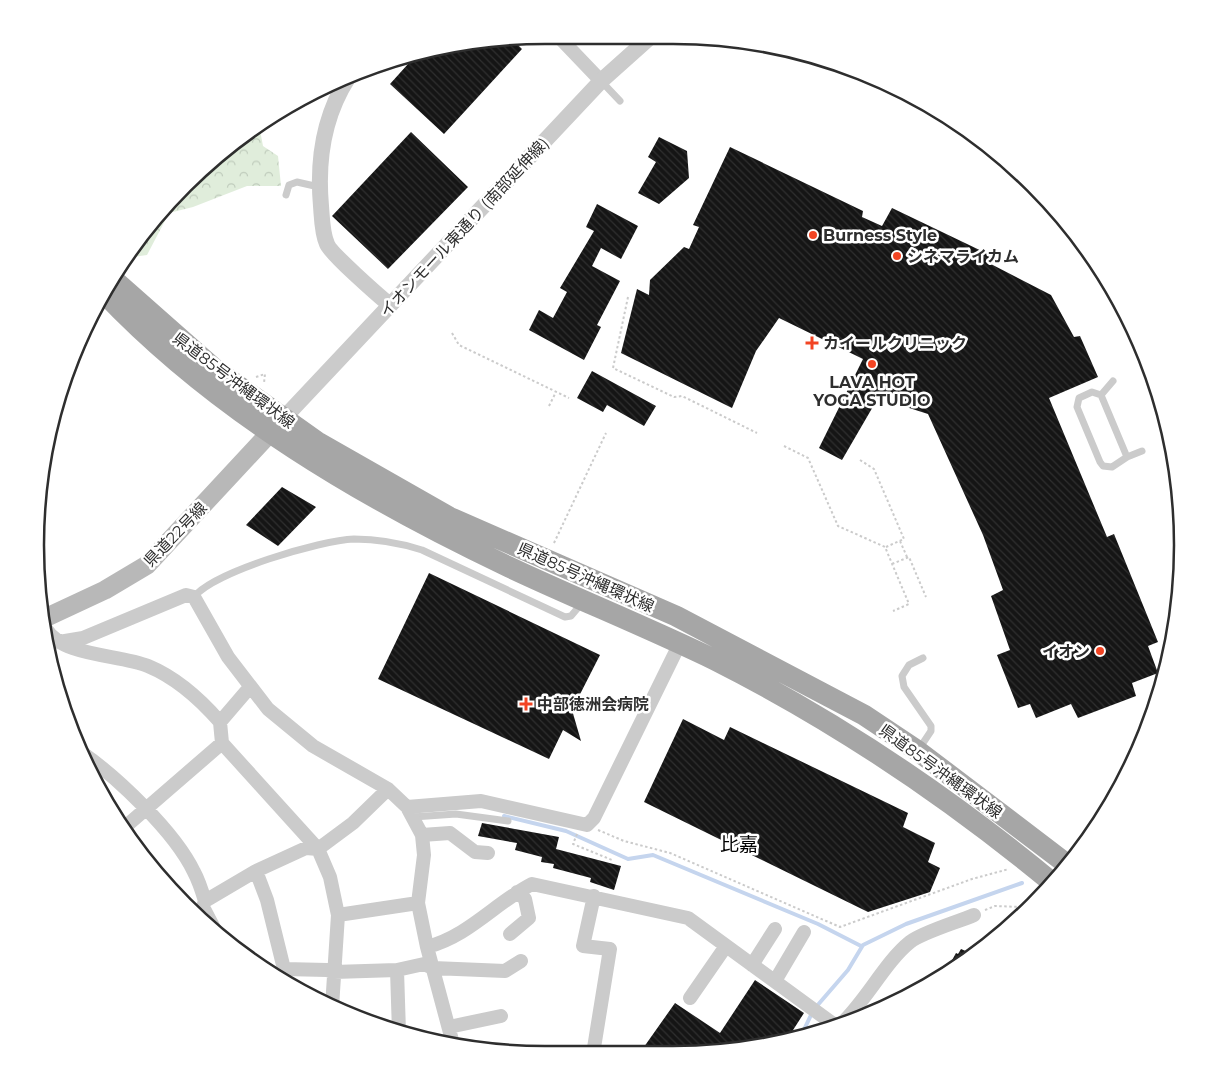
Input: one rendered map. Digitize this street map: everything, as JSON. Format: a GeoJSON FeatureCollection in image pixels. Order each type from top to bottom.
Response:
{"type":"FeatureCollection","features":[{"type":"Feature","properties":{"kind":"main road","name":"県道85号沖縄環状線"},"geometry":{"type":"LineString","coordinates":[[118,283],[180,340],[243,390],[277,426],[389,506],[511,568],[680,643],[788,699],[879,754],[948,803],[1047,878]]}},
{"type":"Feature","properties":{"kind":"main road","name":"県道85号沖縄環状線"},"geometry":{"type":"LineString","coordinates":[[109,298],[167,353],[243,390]]}},
{"type":"Feature","properties":{"kind":"main road","name":"県道85号沖縄環状線"},"geometry":{"type":"LineString","coordinates":[[277,426],[336,452],[450,517],[676,616],[719,637],[864,715],[918,751],[1062,861]]}},
{"type":"Feature","properties":{"kind":"main road","name":"県道22号線"},"geometry":{"type":"LineString","coordinates":[[49,616],[105,590],[147,565],[277,426]]}},
{"type":"Feature","properties":{"kind":"street"},"geometry":{"type":"LineString","coordinates":[[565,44],[601,81]]}},
{"type":"Feature","properties":{"kind":"street","name":"イオンモール東通り (南部延伸線)"},"geometry":{"type":"LineString","coordinates":[[277,426],[601,81],[642,44]]}},
{"type":"Feature","properties":{"kind":"street"},"geometry":{"type":"LineString","coordinates":[[343,86],[327,123],[320,159],[319,187],[322,221],[327,246],[390,305]]}},
{"type":"Feature","properties":{"kind":"street"},"geometry":{"type":"LineString","coordinates":[[58,642],[83,638],[186,595],[194,597],[219,642],[250,687],[268,709],[313,746],[388,789],[410,812],[422,835],[424,855],[418,903],[427,947],[452,1038]]}},
{"type":"Feature","properties":{"kind":"street"},"geometry":{"type":"LineString","coordinates":[[52,638],[83,651],[146,665],[163,673],[186,689],[220,722],[222,743],[318,849],[330,877],[338,915],[332,999]]}},
{"type":"Feature","properties":{"kind":"street"},"geometry":{"type":"LineString","coordinates":[[410,812],[481,801],[587,825],[594,818],[680,643]]}},
{"type":"Feature","properties":{"kind":"street"},"geometry":{"type":"LineString","coordinates":[[220,722],[250,687]]}},
{"type":"Feature","properties":{"kind":"street"},"geometry":{"type":"LineString","coordinates":[[129,825],[222,743]]}},
{"type":"Feature","properties":{"kind":"street"},"geometry":{"type":"LineString","coordinates":[[92,760],[102,767],[145,809],[183,853],[194,872],[201,907],[256,870],[306,848],[318,849],[353,823],[388,789]]}},
{"type":"Feature","properties":{"kind":"street"},"geometry":{"type":"LineString","coordinates":[[422,835],[450,833],[475,852],[488,853]]}},
{"type":"Feature","properties":{"kind":"street"},"geometry":{"type":"LineString","coordinates":[[256,870],[267,900],[284,969],[327,970],[334,972],[397,970],[424,964],[433,968],[504,971],[521,961]]}},
{"type":"Feature","properties":{"kind":"street"},"geometry":{"type":"LineString","coordinates":[[427,947],[447,942],[462,934],[517,892],[532,884],[688,918],[830,1021]]}},
{"type":"Feature","properties":{"kind":"street"},"geometry":{"type":"LineString","coordinates":[[510,934],[529,918],[525,899],[517,892]]}},
{"type":"Feature","properties":{"kind":"street"},"geometry":{"type":"LineString","coordinates":[[594,896],[583,946],[610,949],[594,1046]]}},
{"type":"Feature","properties":{"kind":"street"},"geometry":{"type":"LineString","coordinates":[[338,915],[418,903]]}},
{"type":"Feature","properties":{"kind":"street"},"geometry":{"type":"LineString","coordinates":[[855,1012],[882,975],[911,942],[974,915]]}},
{"type":"Feature","properties":{"kind":"street"},"geometry":{"type":"LineString","coordinates":[[752,965],[775,929]]}},
{"type":"Feature","properties":{"kind":"street"},"geometry":{"type":"LineString","coordinates":[[775,981],[804,932]]}},
{"type":"Feature","properties":{"kind":"street"},"geometry":{"type":"LineString","coordinates":[[690,998],[726,946]]}},
{"type":"Feature","properties":{"kind":"street"},"geometry":{"type":"LineString","coordinates":[[397,970],[399,1024]]}},
{"type":"Feature","properties":{"kind":"street"},"geometry":{"type":"LineString","coordinates":[[449,1027],[501,1016]]}},
{"type":"Feature","properties":{"kind":"lane"},"geometry":{"type":"LineString","coordinates":[[601,81],[620,101]]}},
{"type":"Feature","properties":{"kind":"lane"},"geometry":{"type":"LineString","coordinates":[[286,194],[289,185],[297,182],[319,187]]}},
{"type":"Feature","properties":{"kind":"lane"},"geometry":{"type":"LineString","coordinates":[[1101,395],[1113,381]]}},
{"type":"Feature","properties":{"kind":"lane"},"geometry":{"type":"LineString","coordinates":[[1127,458],[1101,395],[1092,392],[1082,395],[1076,403],[1103,466],[1112,467],[1142,451]]}},
{"type":"Feature","properties":{"kind":"lane"},"geometry":{"type":"LineString","coordinates":[[194,597],[200,590],[245,568],[318,545],[354,539],[403,544],[422,550],[565,616],[571,616],[583,600]]}},
{"type":"Feature","properties":{"kind":"lane"},"geometry":{"type":"LineString","coordinates":[[918,751],[931,731],[931,726],[904,687],[902,676],[909,665],[923,658]]}},
{"type":"Feature","properties":{"kind":"lane"},"geometry":{"type":"LineString","coordinates":[[410,812],[456,814],[508,821]]}},
{"type":"Feature","properties":{"kind":"path"},"geometry":{"type":"LineString","coordinates":[[628,297],[613,368],[674,397],[682,396],[757,433]]}},
{"type":"Feature","properties":{"kind":"path"},"geometry":{"type":"LineString","coordinates":[[452,333],[459,344],[569,398]]}},
{"type":"Feature","properties":{"kind":"path"},"geometry":{"type":"LineString","coordinates":[[243,390],[265,374],[264,386]]}},
{"type":"Feature","properties":{"kind":"path"},"geometry":{"type":"LineString","coordinates":[[549,406],[556,391]]}},
{"type":"Feature","properties":{"kind":"path"},"geometry":{"type":"LineString","coordinates":[[554,543],[606,433]]}},
{"type":"Feature","properties":{"kind":"path"},"geometry":{"type":"LineString","coordinates":[[784,446],[808,458],[838,526],[885,547],[909,604],[893,611]]}},
{"type":"Feature","properties":{"kind":"path"},"geometry":{"type":"LineString","coordinates":[[860,460],[874,470],[904,539],[885,547]]}},
{"type":"Feature","properties":{"kind":"path"},"geometry":{"type":"LineString","coordinates":[[900,541],[926,597]]}},
{"type":"Feature","properties":{"kind":"path"},"geometry":{"type":"LineString","coordinates":[[892,564],[907,558]]}},
{"type":"Feature","properties":{"kind":"path"},"geometry":{"type":"LineString","coordinates":[[587,825],[624,841],[670,853],[840,927],[994,872]]}},
{"type":"Feature","properties":{"kind":"path"},"geometry":{"type":"LineString","coordinates":[[574,842],[573,844],[612,860]]}},
{"type":"Feature","properties":{"kind":"path"},"geometry":{"type":"LineString","coordinates":[[995,906],[1019,907]]}},
{"type":"Feature","properties":{"kind":"green space"},"geometry":{"type":"Polygon","coordinates":[[[260,133],[263,146],[278,156],[281,186],[247,186],[193,207],[170,213],[215,168],[260,133]]]}},
{"type":"Feature","properties":{"kind":"green space"},"geometry":{"type":"Polygon","coordinates":[[[168,215],[147,255],[135,257],[168,215]]]}},
{"type":"Feature","properties":{"kind":"building"},"geometry":{"type":"Polygon","coordinates":[[[518,45],[522,49],[444,134],[390,84],[409,63],[415,61],[447,53],[480,48],[518,45]]]}},
{"type":"Feature","properties":{"kind":"building"},"geometry":{"type":"Polygon","coordinates":[[[411,132],[468,187],[388,269],[332,216],[411,132]]]}},
{"type":"Feature","properties":{"kind":"building"},"geometry":{"type":"Polygon","coordinates":[[[659,137],[687,151],[689,178],[659,204],[638,193],[656,162],[648,157],[659,137]]]}},
{"type":"Feature","properties":{"kind":"building","name":"イオン"},"geometry":{"type":"Polygon","coordinates":[[[730,147],[863,211],[862,217],[882,226],[892,208],[990,255],[987,262],[1051,295],[1074,337],[1080,336],[1098,377],[1049,398],[1107,537],[1114,534],[1158,642],[1148,646],[1157,673],[1132,683],[1136,696],[1078,718],[1071,704],[1036,718],[1030,704],[1018,708],[997,655],[1010,650],[991,596],[1003,590],[983,535],[928,414],[878,398],[842,460],[819,448],[863,359],[779,318],[756,351],[732,408],[621,353],[637,289],[649,295],[650,280],[684,247],[689,249],[699,227],[693,225],[730,147]]]}},
{"type":"Feature","properties":{"kind":"building"},"geometry":{"type":"Polygon","coordinates":[[[597,204],[638,226],[621,259],[601,248],[592,266],[620,281],[597,325],[601,327],[584,360],[529,330],[539,310],[553,318],[567,292],[560,288],[594,231],[586,227],[597,204]]]}},
{"type":"Feature","properties":{"kind":"building"},"geometry":{"type":"Polygon","coordinates":[[[592,371],[656,406],[644,426],[607,405],[603,412],[577,398],[592,371]]]}},
{"type":"Feature","properties":{"kind":"building"},"geometry":{"type":"Polygon","coordinates":[[[282,487],[316,507],[278,546],[246,525],[282,487]]]}},
{"type":"Feature","properties":{"kind":"building"},"geometry":{"type":"Polygon","coordinates":[[[429,573],[600,655],[572,710],[581,741],[563,730],[549,759],[378,679],[429,573]]]}},
{"type":"Feature","properties":{"kind":"building"},"geometry":{"type":"Polygon","coordinates":[[[683,719],[724,740],[730,727],[908,813],[903,827],[935,843],[928,862],[940,868],[930,892],[868,912],[644,802],[683,719]]]}},
{"type":"Feature","properties":{"kind":"building"},"geometry":{"type":"Polygon","coordinates":[[[482,823],[559,837],[556,849],[621,866],[614,890],[590,882],[591,878],[553,868],[554,864],[541,862],[542,857],[515,850],[517,843],[478,836],[482,823]]]}},
{"type":"Feature","properties":{"kind":"building"},"geometry":{"type":"Polygon","coordinates":[[[961,949],[966,951],[951,962],[956,953],[958,954],[961,949]]]}},
{"type":"Feature","properties":{"kind":"building"},"geometry":{"type":"Polygon","coordinates":[[[755,980],[804,1013],[792,1032],[771,1037],[706,1045],[645,1046],[675,1003],[720,1033],[755,980]]]}},
{"type":"Feature","properties":{"kind":"waterway"},"geometry":{"type":"LineString","coordinates":[[504,816],[566,831],[628,859],[653,855],[818,924],[861,946]]}},
{"type":"Feature","properties":{"kind":"waterway"},"geometry":{"type":"LineString","coordinates":[[816,1007],[848,970],[863,945],[906,924],[1022,883]]}},
{"type":"Feature","properties":{"kind":"waterway"},"geometry":{"type":"LineString","coordinates":[[805,1029],[812,1013]]}},
{"type":"Feature","properties":{"kind":"place","name":"Burness Style"},"geometry":{"type":"Point","coordinates":[813,235]}},
{"type":"Feature","properties":{"kind":"place","name":"シネマライカム"},"geometry":{"type":"Point","coordinates":[897,256]}},
{"type":"Feature","properties":{"kind":"place","name":"カイールクリニック"},"geometry":{"type":"Point","coordinates":[812,343]}},
{"type":"Feature","properties":{"kind":"place","name":"LAVA HOT YOGA STUDIO"},"geometry":{"type":"Point","coordinates":[872,364]}},
{"type":"Feature","properties":{"kind":"place","name":"イオン"},"geometry":{"type":"Point","coordinates":[1100,651]}},
{"type":"Feature","properties":{"kind":"place","name":"中部徳洲会病院"},"geometry":{"type":"Point","coordinates":[526,704]}},
{"type":"Feature","properties":{"kind":"district","name":"比嘉"},"geometry":{"type":"Point","coordinates":[739,844]}}]}
